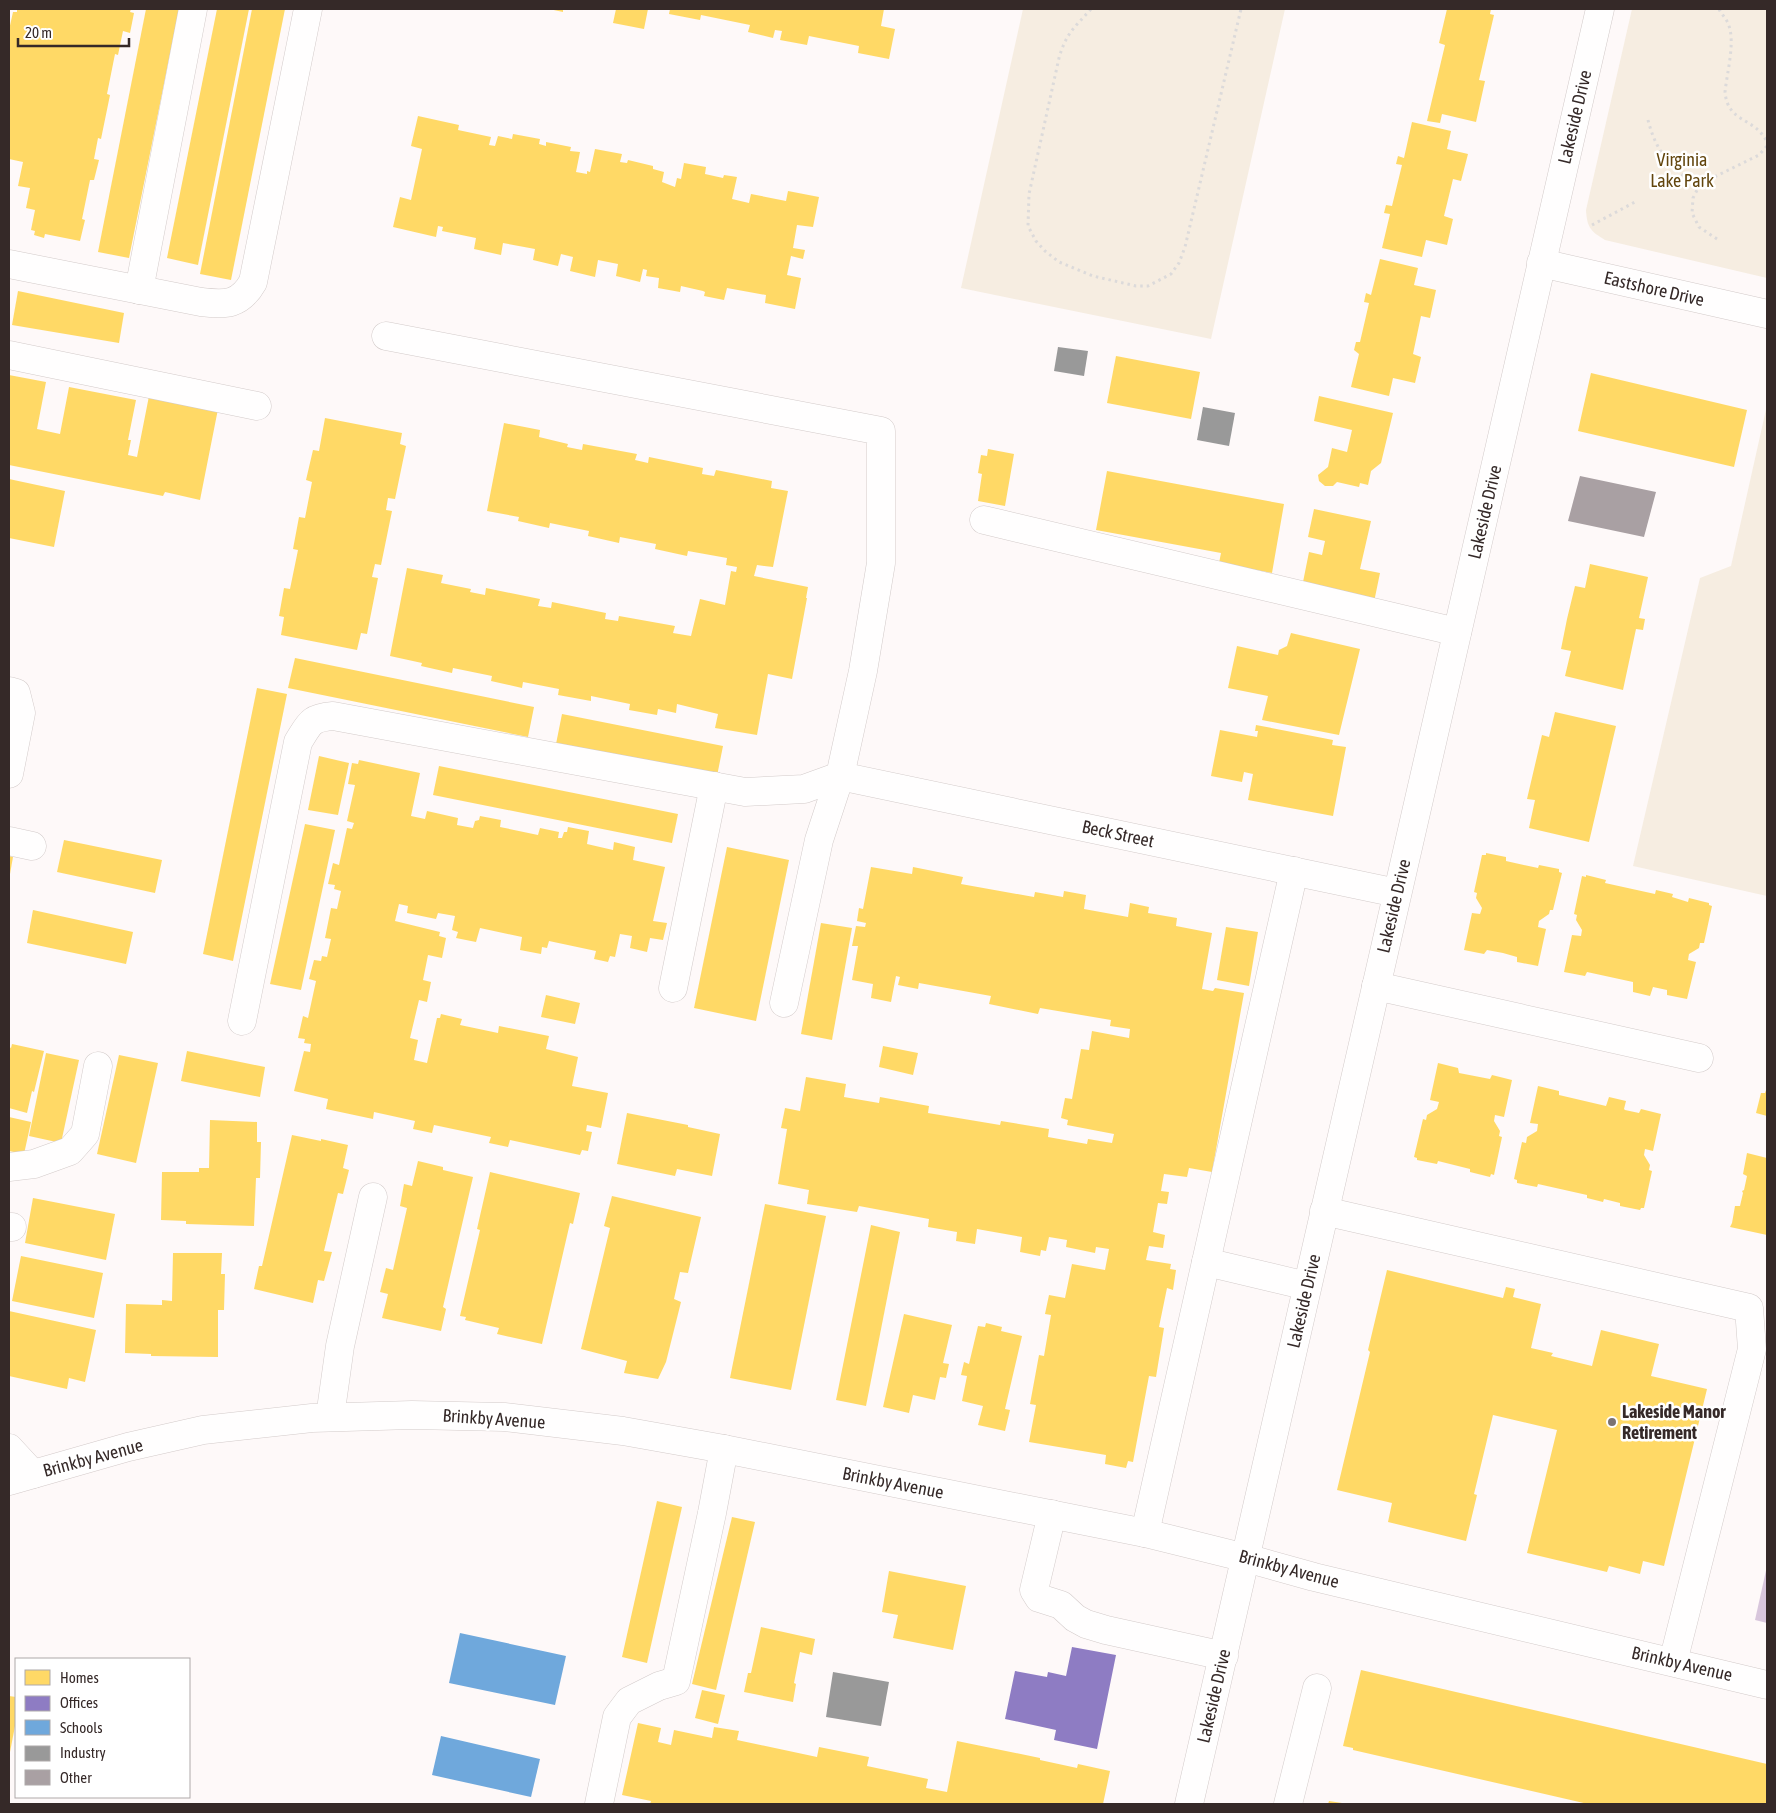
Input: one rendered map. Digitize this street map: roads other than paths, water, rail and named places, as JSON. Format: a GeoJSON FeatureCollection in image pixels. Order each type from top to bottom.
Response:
{"type":"FeatureCollection","features":[{"type":"Feature","properties":{"kind":"street"},"geometry":{"type":"LineString","coordinates":[[139,290],[193,9]]}},
{"type":"Feature","properties":{"kind":"street"},"geometry":{"type":"LineString","coordinates":[[9,264],[202,302],[220,304],[234,302],[246,294],[253,282],[308,9]]}},
{"type":"Feature","properties":{"kind":"street","name":"Lakeside Drive"},"geometry":{"type":"LineString","coordinates":[[1189,1804],[1600,9]]}},
{"type":"Feature","properties":{"kind":"street","name":"Eastshore Drive"},"geometry":{"type":"LineString","coordinates":[[1541,264],[1767,314]]}},
{"type":"Feature","properties":{"kind":"street"},"geometry":{"type":"LineString","coordinates":[[386,336],[881,431],[881,563],[863,671],[840,776],[819,840],[784,1003]]}},
{"type":"Feature","properties":{"kind":"street"},"geometry":{"type":"LineString","coordinates":[[9,355],[256,406]]}},
{"type":"Feature","properties":{"kind":"street"},"geometry":{"type":"LineString","coordinates":[[984,520],[1457,632]]}},
{"type":"Feature","properties":{"kind":"street"},"geometry":{"type":"LineString","coordinates":[[9,691],[16,692],[21,713],[9,774]]}},
{"type":"Feature","properties":{"kind":"street"},"geometry":{"type":"LineString","coordinates":[[242,1021],[298,742],[308,726],[317,717],[333,716],[745,792],[804,789],[840,776]]}},
{"type":"Feature","properties":{"kind":"street","name":"Beck Street"},"geometry":{"type":"LineString","coordinates":[[840,776],[1397,893]]}},
{"type":"Feature","properties":{"kind":"street"},"geometry":{"type":"LineString","coordinates":[[673,988],[714,786]]}},
{"type":"Feature","properties":{"kind":"street"},"geometry":{"type":"LineString","coordinates":[[1144,1533],[1294,871]]}},
{"type":"Feature","properties":{"kind":"street"},"geometry":{"type":"LineString","coordinates":[[1376,986],[1699,1058]]}},
{"type":"Feature","properties":{"kind":"street"},"geometry":{"type":"LineString","coordinates":[[9,1167],[34,1164],[70,1151],[85,1134],[98,1066]]}},
{"type":"Feature","properties":{"kind":"street"},"geometry":{"type":"LineString","coordinates":[[330,1417],[340,1346],[373,1197]]}},
{"type":"Feature","properties":{"kind":"street"},"geometry":{"type":"LineString","coordinates":[[1324,1212],[1749,1308],[1752,1349],[1673,1662]]}},
{"type":"Feature","properties":{"kind":"street"},"geometry":{"type":"LineString","coordinates":[[1206,1262],[1308,1286]]}},
{"type":"Feature","properties":{"kind":"street","name":"Brinkby Avenue"},"geometry":{"type":"LineString","coordinates":[[21,1477],[128,1447],[203,1430],[312,1418],[412,1415],[504,1418],[624,1431],[724,1449],[1144,1533],[1314,1577],[1767,1684]]}},
{"type":"Feature","properties":{"kind":"street"},"geometry":{"type":"LineString","coordinates":[[9,1448],[21,1477]]}},
{"type":"Feature","properties":{"kind":"street"},"geometry":{"type":"LineString","coordinates":[[599,1804],[617,1717],[629,1702],[659,1686],[676,1681],[724,1449]]}},
{"type":"Feature","properties":{"kind":"street"},"geometry":{"type":"LineString","coordinates":[[1052,1514],[1034,1590],[1039,1598],[1062,1605],[1075,1618],[1086,1624],[1224,1656]]}},
{"type":"Feature","properties":{"kind":"street"},"geometry":{"type":"LineString","coordinates":[[1288,1804],[1317,1688]]}},
{"type":"Feature","properties":{"kind":"place","name":"Lakeside Manor Retirement"},"geometry":{"type":"Point","coordinates":[1612,1422]}},
{"type":"Feature","properties":{"kind":"park label","name":"Virginia Lake Park"},"geometry":{"type":"Point","coordinates":[1682,170]}}]}
